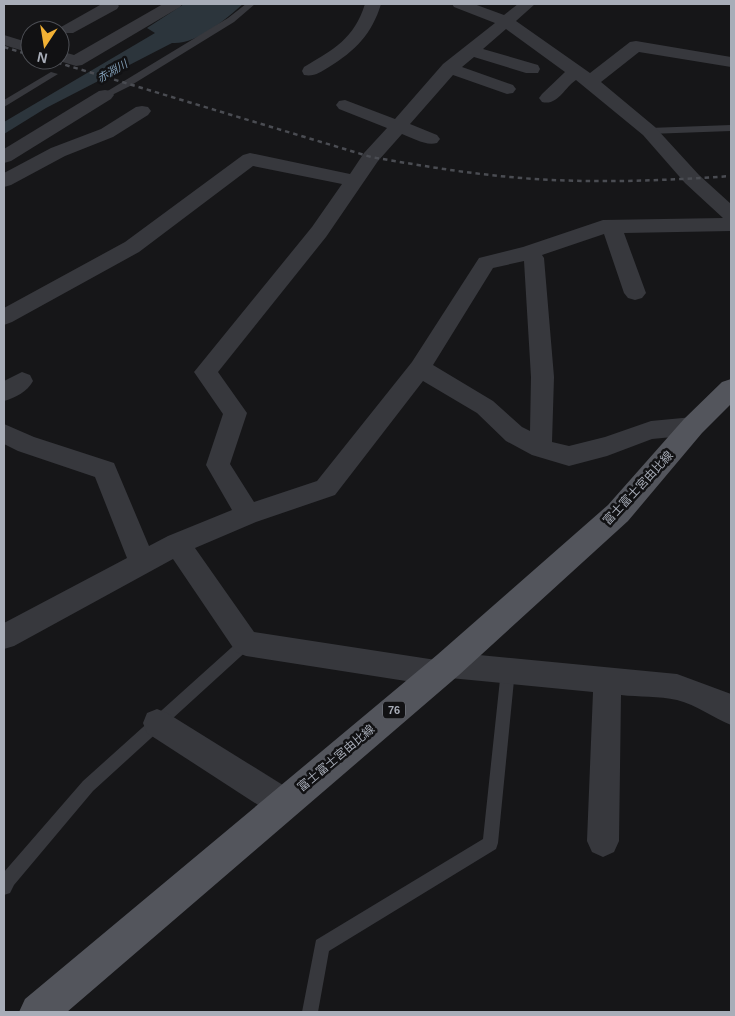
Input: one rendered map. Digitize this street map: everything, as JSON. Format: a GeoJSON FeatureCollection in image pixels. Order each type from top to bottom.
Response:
{"type":"FeatureCollection","features":[{"type":"Feature","properties":{"kind":"main road","name":"富士富士宮由比線"},"geometry":{"type":"LineString","coordinates":[[38,1012],[443,669],[618,513],[693,426],[731,389]]}},
{"type":"Feature","properties":{"kind":"street"},"geometry":{"type":"LineString","coordinates":[[70,28],[111,6],[107,4]]}},
{"type":"Feature","properties":{"kind":"street"},"geometry":{"type":"LineString","coordinates":[[70,59],[76,61],[174,4]]}},
{"type":"Feature","properties":{"kind":"street"},"geometry":{"type":"LineString","coordinates":[[310,70],[349,47],[366,24],[373,4]]}},
{"type":"Feature","properties":{"kind":"street"},"geometry":{"type":"LineString","coordinates":[[460,4],[505,21],[584,77],[649,132],[692,179],[731,214]]}},
{"type":"Feature","properties":{"kind":"street"},"geometry":{"type":"LineString","coordinates":[[248,514],[218,465],[235,414],[205,372],[319,232],[356,181],[370,157],[450,68],[527,4]]}},
{"type":"Feature","properties":{"kind":"street"},"geometry":{"type":"LineString","coordinates":[[4,40],[20,45]]}},
{"type":"Feature","properties":{"kind":"street"},"geometry":{"type":"LineString","coordinates":[[548,98],[567,78],[584,77],[636,46],[731,62]]}},
{"type":"Feature","properties":{"kind":"street"},"geometry":{"type":"LineString","coordinates":[[470,50],[532,69]]}},
{"type":"Feature","properties":{"kind":"street"},"geometry":{"type":"LineString","coordinates":[[450,68],[507,89]]}},
{"type":"Feature","properties":{"kind":"street"},"geometry":{"type":"LineString","coordinates":[[4,157],[105,95]]}},
{"type":"Feature","properties":{"kind":"street"},"geometry":{"type":"LineString","coordinates":[[345,105],[431,139]]}},
{"type":"Feature","properties":{"kind":"street"},"geometry":{"type":"LineString","coordinates":[[4,181],[58,152],[107,134],[142,111]]}},
{"type":"Feature","properties":{"kind":"street"},"geometry":{"type":"LineString","coordinates":[[4,317],[132,248],[250,159],[356,181]]}},
{"type":"Feature","properties":{"kind":"street"},"geometry":{"type":"LineString","coordinates":[[4,637],[177,544],[248,514],[326,488],[420,368],[486,263],[527,254],[603,227],[731,224]]}},
{"type":"Feature","properties":{"kind":"street"},"geometry":{"type":"LineString","coordinates":[[612,227],[635,294]]}},
{"type":"Feature","properties":{"kind":"street"},"geometry":{"type":"LineString","coordinates":[[527,254],[534,258],[538,317],[543,421],[540,448]]}},
{"type":"Feature","properties":{"kind":"street"},"geometry":{"type":"LineString","coordinates":[[420,368],[485,407],[514,434],[540,448],[569,456],[607,446],[651,430],[693,426]]}},
{"type":"Feature","properties":{"kind":"street"},"geometry":{"type":"LineString","coordinates":[[4,433],[26,444],[105,470],[142,562]]}},
{"type":"Feature","properties":{"kind":"street"},"geometry":{"type":"LineString","coordinates":[[177,544],[246,643],[443,669],[508,670],[678,687],[722,704],[731,711]]}},
{"type":"Feature","properties":{"kind":"street"},"geometry":{"type":"LineString","coordinates":[[603,840],[607,680]]}},
{"type":"Feature","properties":{"kind":"street"},"geometry":{"type":"LineString","coordinates":[[157,724],[283,803]]}},
{"type":"Feature","properties":{"kind":"lane"},"geometry":{"type":"LineString","coordinates":[[105,95],[127,84],[231,20],[251,4]]}},
{"type":"Feature","properties":{"kind":"lane"},"geometry":{"type":"LineString","coordinates":[[4,104],[54,74]]}},
{"type":"Feature","properties":{"kind":"lane"},"geometry":{"type":"LineString","coordinates":[[649,132],[731,128]]}},
{"type":"Feature","properties":{"kind":"lane"},"geometry":{"type":"LineString","coordinates":[[4,887],[8,879],[88,786],[246,643]]}},
{"type":"Feature","properties":{"kind":"lane"},"geometry":{"type":"LineString","coordinates":[[310,1012],[322,946],[490,843],[508,670]]}},
{"type":"Feature","properties":{"kind":"water","name":"赤淵川"},"geometry":{"type":"Polygon","coordinates":[[[184,4],[243,4],[201,35],[181,43],[172,43],[46,108],[4,134],[4,122],[155,33],[147,28],[184,4]]]}},
{"type":"Feature","properties":{"kind":"railway"},"geometry":{"type":"LineString","coordinates":[[4,47],[20,52]]}},
{"type":"Feature","properties":{"kind":"railway"},"geometry":{"type":"LineString","coordinates":[[70,66],[371,157],[388,160],[475,173],[538,179],[593,181],[731,176]]}}]}
